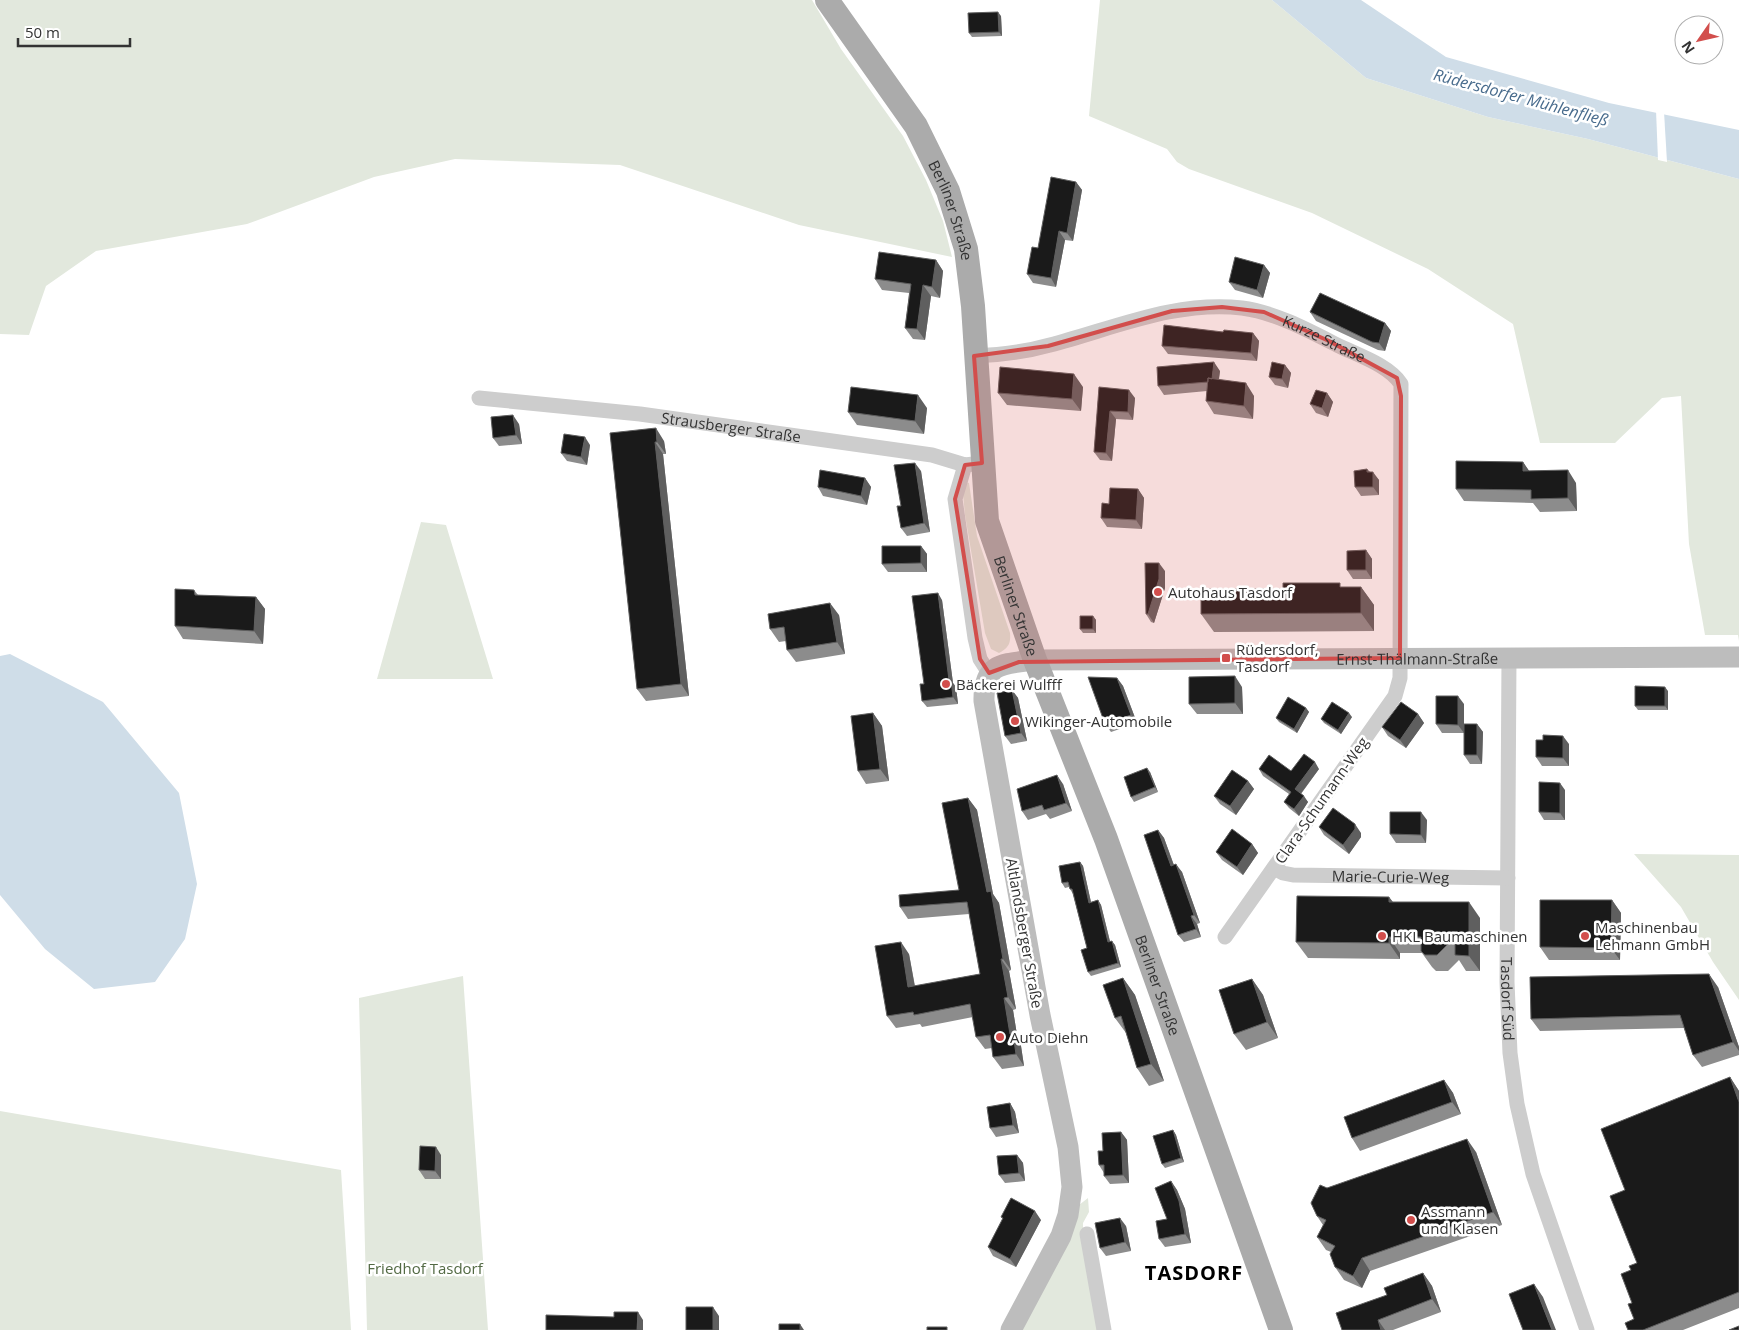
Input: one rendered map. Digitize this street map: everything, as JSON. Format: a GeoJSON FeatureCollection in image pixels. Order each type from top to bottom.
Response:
{"type":"FeatureCollection","features":[{"type":"Feature","properties":{"kind":"main road","name":"Berliner Straße"},"geometry":{"type":"LineString","coordinates":[[827,0],[916,126],[948,191],[966,249],[973,306],[973,464],[987,521],[1035,660],[1106,839],[1281,1330]]}},
{"type":"Feature","properties":{"kind":"main road","name":"Ernst-Thälmann-Straße"},"geometry":{"type":"LineString","coordinates":[[1035,660],[1738,657]]}},
{"type":"Feature","properties":{"kind":"main road"},"geometry":{"type":"LineString","coordinates":[[989,673],[1000,666],[1035,660]]}},
{"type":"Feature","properties":{"kind":"main road","name":"Altlandsberger Straße"},"geometry":{"type":"LineString","coordinates":[[989,673],[984,682],[985,705],[1040,1015],[1068,1147],[1072,1186],[1068,1214],[1061,1236],[1012,1330]]}},
{"type":"Feature","properties":{"kind":"street","name":"Kurze Straße"},"geometry":{"type":"LineString","coordinates":[[974,356],[998,355],[1048,346],[1172,311],[1222,307],[1242,308],[1264,312],[1329,341],[1397,378],[1401,384],[1400,658]]}},
{"type":"Feature","properties":{"kind":"street","name":"Strausberger Straße"},"geometry":{"type":"LineString","coordinates":[[478,398],[640,414],[780,432],[932,455],[973,464]]}},
{"type":"Feature","properties":{"kind":"street"},"geometry":{"type":"LineString","coordinates":[[973,464],[955,499],[975,638],[980,659],[989,673]]}},
{"type":"Feature","properties":{"kind":"street","name":"Tasdorf Süd"},"geometry":{"type":"LineString","coordinates":[[1509,657],[1508,1023],[1517,1104],[1535,1183],[1587,1330]]}},
{"type":"Feature","properties":{"kind":"street","name":"Clara-Schumann-Weg"},"geometry":{"type":"LineString","coordinates":[[1225,937],[1395,696],[1400,678],[1400,658]]}},
{"type":"Feature","properties":{"kind":"street","name":"Marie-Curie-Weg"},"geometry":{"type":"LineString","coordinates":[[1274,868],[1283,873],[1293,874],[1508,878]]}},
{"type":"Feature","properties":{"kind":"street"},"geometry":{"type":"LineString","coordinates":[[1087,1234],[1104,1330]]}},
{"type":"Feature","properties":{"kind":"highlighted area"},"geometry":{"type":"Polygon","coordinates":[[[1222,307],[1264,312],[1329,341],[1397,378],[1401,396],[1400,658],[1019,662],[989,673],[980,659],[955,499],[965,465],[982,463],[974,356],[1048,346],[1172,311],[1222,307]]]}},
{"type":"Feature","properties":{"kind":"green space"},"geometry":{"type":"Polygon","coordinates":[[[0,0],[812,0],[841,49],[903,136],[926,180],[943,221],[952,257],[799,225],[620,165],[455,159],[374,177],[247,224],[96,251],[46,286],[29,335],[0,334],[0,0]]]}},
{"type":"Feature","properties":{"kind":"green space"},"geometry":{"type":"Polygon","coordinates":[[[1100,0],[1272,0],[1366,78],[1488,117],[1588,139],[1739,179],[1739,641],[1738,635],[1705,635],[1689,544],[1681,396],[1662,398],[1615,443],[1540,443],[1513,324],[1428,269],[1312,213],[1189,169],[1177,162],[1167,149],[1089,116],[1100,0]]]}},
{"type":"Feature","properties":{"kind":"green space"},"geometry":{"type":"Polygon","coordinates":[[[966,482],[969,483],[977,536],[1010,633],[1008,645],[999,653],[991,649],[985,633],[965,515],[963,494],[966,482]]]}},
{"type":"Feature","properties":{"kind":"green space"},"geometry":{"type":"Polygon","coordinates":[[[421,522],[446,525],[493,679],[377,679],[421,522]]]}},
{"type":"Feature","properties":{"kind":"green space"},"geometry":{"type":"Polygon","coordinates":[[[1634,854],[1739,855],[1739,1000],[1713,962],[1681,907],[1634,854]]]}},
{"type":"Feature","properties":{"kind":"green space","name":"Friedhof Tasdorf"},"geometry":{"type":"Polygon","coordinates":[[[463,976],[488,1330],[367,1330],[359,998],[463,976]]]}},
{"type":"Feature","properties":{"kind":"green space"},"geometry":{"type":"Polygon","coordinates":[[[0,1111],[341,1170],[351,1330],[0,1330],[0,1111]]]}},
{"type":"Feature","properties":{"kind":"green space"},"geometry":{"type":"Polygon","coordinates":[[[1088,1198],[1089,1212],[1083,1223],[1083,1233],[1100,1330],[1021,1330],[1079,1205],[1088,1198]]]}},
{"type":"Feature","properties":{"kind":"water","name":"Rüdersdorfer Mühlenfließ"},"geometry":{"type":"Polygon","coordinates":[[[1272,0],[1361,0],[1446,57],[1609,103],[1739,130],[1739,179],[1588,139],[1488,117],[1366,78],[1272,0]]]}},
{"type":"Feature","properties":{"kind":"water"},"geometry":{"type":"Polygon","coordinates":[[[10,654],[103,702],[179,793],[197,884],[185,939],[155,982],[94,989],[45,949],[0,895],[0,656],[10,654]]]}},
{"type":"Feature","properties":{"kind":"pier"},"geometry":{"type":"Polygon","coordinates":[[[1656,110],[1664,112],[1667,162],[1658,160],[1656,110]]]}},
{"type":"Feature","properties":{"kind":"building"},"geometry":{"type":"Polygon","coordinates":[[[998,12],[999,32],[969,33],[968,13],[998,12]]]}},
{"type":"Feature","properties":{"kind":"building"},"geometry":{"type":"Polygon","coordinates":[[[1051,177],[1076,182],[1067,233],[1059,231],[1051,278],[1027,274],[1032,247],[1038,248],[1051,177]]]}},
{"type":"Feature","properties":{"kind":"building"},"geometry":{"type":"Polygon","coordinates":[[[879,252],[936,260],[932,287],[923,285],[917,329],[905,328],[911,284],[875,279],[879,252]]]}},
{"type":"Feature","properties":{"kind":"building"},"geometry":{"type":"Polygon","coordinates":[[[1235,257],[1264,265],[1257,290],[1229,282],[1235,257]]]}},
{"type":"Feature","properties":{"kind":"building"},"geometry":{"type":"Polygon","coordinates":[[[1320,293],[1385,323],[1379,343],[1372,342],[1310,312],[1320,293]]]}},
{"type":"Feature","properties":{"kind":"building"},"geometry":{"type":"Polygon","coordinates":[[[1164,325],[1223,332],[1224,330],[1253,333],[1251,353],[1162,346],[1164,325]]]}},
{"type":"Feature","properties":{"kind":"building"},"geometry":{"type":"Polygon","coordinates":[[[1214,362],[1212,379],[1208,378],[1208,382],[1158,386],[1157,367],[1214,362]]]}},
{"type":"Feature","properties":{"kind":"building"},"geometry":{"type":"Polygon","coordinates":[[[1272,362],[1285,365],[1282,379],[1269,377],[1272,362]]]}},
{"type":"Feature","properties":{"kind":"building"},"geometry":{"type":"Polygon","coordinates":[[[1000,367],[1074,374],[1072,399],[998,393],[1000,367]]]}},
{"type":"Feature","properties":{"kind":"building"},"geometry":{"type":"Polygon","coordinates":[[[1208,378],[1246,383],[1244,406],[1206,401],[1208,378]]]}},
{"type":"Feature","properties":{"kind":"building"},"geometry":{"type":"Polygon","coordinates":[[[851,387],[918,395],[915,421],[848,412],[851,387]]]}},
{"type":"Feature","properties":{"kind":"building"},"geometry":{"type":"Polygon","coordinates":[[[1099,387],[1129,390],[1128,412],[1110,411],[1106,453],[1094,452],[1099,387]]]}},
{"type":"Feature","properties":{"kind":"building"},"geometry":{"type":"Polygon","coordinates":[[[1316,390],[1327,393],[1322,408],[1310,404],[1316,390]]]}},
{"type":"Feature","properties":{"kind":"building"},"geometry":{"type":"Polygon","coordinates":[[[513,415],[516,435],[493,438],[491,417],[513,415]]]}},
{"type":"Feature","properties":{"kind":"building"},"geometry":{"type":"Polygon","coordinates":[[[656,428],[657,442],[655,442],[681,684],[637,689],[610,433],[656,428]]]}},
{"type":"Feature","properties":{"kind":"building"},"geometry":{"type":"Polygon","coordinates":[[[564,434],[585,437],[581,457],[561,453],[564,434]]]}},
{"type":"Feature","properties":{"kind":"building"},"geometry":{"type":"Polygon","coordinates":[[[1456,461],[1523,462],[1523,471],[1568,470],[1568,498],[1531,499],[1531,490],[1456,489],[1456,461]]]}},
{"type":"Feature","properties":{"kind":"building"},"geometry":{"type":"Polygon","coordinates":[[[915,463],[924,523],[901,528],[897,506],[901,506],[894,465],[915,463]]]}},
{"type":"Feature","properties":{"kind":"building"},"geometry":{"type":"Polygon","coordinates":[[[1367,469],[1367,472],[1373,472],[1373,487],[1355,487],[1354,471],[1367,469]]]}},
{"type":"Feature","properties":{"kind":"building"},"geometry":{"type":"Polygon","coordinates":[[[820,470],[865,478],[861,496],[818,487],[820,470]]]}},
{"type":"Feature","properties":{"kind":"building"},"geometry":{"type":"Polygon","coordinates":[[[1110,488],[1138,489],[1136,520],[1101,518],[1102,503],[1109,504],[1110,488]]]}},
{"type":"Feature","properties":{"kind":"building"},"geometry":{"type":"Polygon","coordinates":[[[882,546],[921,546],[921,563],[882,564],[882,546]]]}},
{"type":"Feature","properties":{"kind":"building"},"geometry":{"type":"Polygon","coordinates":[[[1366,550],[1366,570],[1347,570],[1347,551],[1366,550]]]}},
{"type":"Feature","properties":{"kind":"building"},"geometry":{"type":"Polygon","coordinates":[[[1145,563],[1159,563],[1159,579],[1148,614],[1146,614],[1145,563]]]}},
{"type":"Feature","properties":{"kind":"building"},"geometry":{"type":"Polygon","coordinates":[[[1283,583],[1340,583],[1340,587],[1361,587],[1361,613],[1201,614],[1201,589],[1283,589],[1283,583]]]}},
{"type":"Feature","properties":{"kind":"building"},"geometry":{"type":"Polygon","coordinates":[[[175,589],[194,590],[195,595],[256,597],[254,631],[175,626],[175,589]]]}},
{"type":"Feature","properties":{"kind":"building"},"geometry":{"type":"Polygon","coordinates":[[[938,593],[949,680],[951,680],[953,697],[922,701],[920,684],[924,684],[912,596],[938,593]]]}},
{"type":"Feature","properties":{"kind":"building"},"geometry":{"type":"Polygon","coordinates":[[[830,603],[837,642],[787,650],[784,627],[770,629],[768,614],[830,603]]]}},
{"type":"Feature","properties":{"kind":"building"},"geometry":{"type":"Polygon","coordinates":[[[1080,616],[1093,616],[1093,629],[1080,629],[1080,616]]]}},
{"type":"Feature","properties":{"kind":"building"},"geometry":{"type":"Polygon","coordinates":[[[1235,676],[1235,703],[1189,704],[1189,677],[1235,676]]]}},
{"type":"Feature","properties":{"kind":"building"},"geometry":{"type":"Polygon","coordinates":[[[1088,677],[1117,678],[1131,715],[1105,724],[1088,677]]]}},
{"type":"Feature","properties":{"kind":"building"},"geometry":{"type":"Polygon","coordinates":[[[1635,686],[1665,687],[1665,706],[1635,706],[1635,686]]]}},
{"type":"Feature","properties":{"kind":"building"},"geometry":{"type":"Polygon","coordinates":[[[1012,690],[1021,733],[1005,736],[997,693],[1012,690]]]}},
{"type":"Feature","properties":{"kind":"building"},"geometry":{"type":"Polygon","coordinates":[[[1436,696],[1458,696],[1458,725],[1436,724],[1436,696]]]}},
{"type":"Feature","properties":{"kind":"building"},"geometry":{"type":"Polygon","coordinates":[[[1288,697],[1306,708],[1294,729],[1276,718],[1288,697]]]}},
{"type":"Feature","properties":{"kind":"building"},"geometry":{"type":"Polygon","coordinates":[[[1332,702],[1349,713],[1338,730],[1321,719],[1332,702]]]}},
{"type":"Feature","properties":{"kind":"building"},"geometry":{"type":"Polygon","coordinates":[[[1401,702],[1418,714],[1400,740],[1382,727],[1401,702]]]}},
{"type":"Feature","properties":{"kind":"building"},"geometry":{"type":"Polygon","coordinates":[[[873,713],[880,769],[858,771],[851,716],[873,713]]]}},
{"type":"Feature","properties":{"kind":"building"},"geometry":{"type":"Polygon","coordinates":[[[1464,724],[1477,724],[1477,755],[1464,755],[1464,724]]]}},
{"type":"Feature","properties":{"kind":"building"},"geometry":{"type":"Polygon","coordinates":[[[1543,735],[1563,736],[1563,758],[1536,757],[1536,740],[1543,740],[1543,735]]]}},
{"type":"Feature","properties":{"kind":"building"},"geometry":{"type":"Polygon","coordinates":[[[1304,754],[1315,762],[1295,789],[1304,796],[1294,809],[1284,802],[1291,792],[1259,769],[1269,755],[1291,771],[1304,754]]]}},
{"type":"Feature","properties":{"kind":"building"},"geometry":{"type":"Polygon","coordinates":[[[1147,768],[1155,787],[1131,797],[1124,777],[1147,768]]]}},
{"type":"Feature","properties":{"kind":"building"},"geometry":{"type":"Polygon","coordinates":[[[1232,770],[1248,781],[1230,806],[1214,796],[1232,770]]]}},
{"type":"Feature","properties":{"kind":"building"},"geometry":{"type":"Polygon","coordinates":[[[1057,775],[1066,803],[1044,810],[1042,805],[1022,811],[1017,789],[1057,775]]]}},
{"type":"Feature","properties":{"kind":"building"},"geometry":{"type":"Polygon","coordinates":[[[1539,782],[1560,783],[1560,813],[1539,812],[1539,782]]]}},
{"type":"Feature","properties":{"kind":"building"},"geometry":{"type":"Polygon","coordinates":[[[968,798],[987,892],[991,891],[1008,997],[1004,998],[1010,1034],[1013,1034],[1016,1054],[993,1057],[990,1035],[976,1037],[970,1004],[914,1015],[913,1012],[887,1016],[875,946],[901,942],[908,987],[980,974],[967,902],[900,907],[899,895],[959,890],[942,803],[968,798]]]}},
{"type":"Feature","properties":{"kind":"building"},"geometry":{"type":"Polygon","coordinates":[[[1333,808],[1355,824],[1355,829],[1343,845],[1319,827],[1333,808]]]}},
{"type":"Feature","properties":{"kind":"building"},"geometry":{"type":"Polygon","coordinates":[[[1390,812],[1421,812],[1421,835],[1390,834],[1390,812]]]}},
{"type":"Feature","properties":{"kind":"building"},"geometry":{"type":"Polygon","coordinates":[[[1232,829],[1252,844],[1237,867],[1216,852],[1232,829]]]}},
{"type":"Feature","properties":{"kind":"building"},"geometry":{"type":"Polygon","coordinates":[[[1158,830],[1171,866],[1176,864],[1194,915],[1191,916],[1196,929],[1178,935],[1144,835],[1158,830]]]}},
{"type":"Feature","properties":{"kind":"building"},"geometry":{"type":"Polygon","coordinates":[[[1080,862],[1089,903],[1098,900],[1108,942],[1112,941],[1118,963],[1088,972],[1081,950],[1087,948],[1072,889],[1070,889],[1068,882],[1062,883],[1059,866],[1080,862]]]}},
{"type":"Feature","properties":{"kind":"building"},"geometry":{"type":"Polygon","coordinates":[[[1297,896],[1389,897],[1389,902],[1469,902],[1469,956],[1455,955],[1455,937],[1437,955],[1425,955],[1421,951],[1421,937],[1389,937],[1389,943],[1296,942],[1297,896]]]}},
{"type":"Feature","properties":{"kind":"building","name":"Maschinenbau Lehmann GmbH"},"geometry":{"type":"Polygon","coordinates":[[[1540,900],[1612,900],[1611,948],[1540,947],[1540,900]]]}},
{"type":"Feature","properties":{"kind":"building"},"geometry":{"type":"Polygon","coordinates":[[[1709,974],[1733,1042],[1693,1055],[1680,1015],[1531,1019],[1530,977],[1709,974]]]}},
{"type":"Feature","properties":{"kind":"building"},"geometry":{"type":"Polygon","coordinates":[[[1123,978],[1151,1064],[1137,1068],[1121,1016],[1115,1018],[1103,985],[1123,978]]]}},
{"type":"Feature","properties":{"kind":"building"},"geometry":{"type":"Polygon","coordinates":[[[1252,979],[1267,1022],[1234,1034],[1219,990],[1252,979]]]}},
{"type":"Feature","properties":{"kind":"building"},"geometry":{"type":"Polygon","coordinates":[[[1730,1077],[1739,1102],[1739,1292],[1643,1330],[1628,1330],[1625,1323],[1634,1319],[1628,1304],[1632,1303],[1621,1274],[1631,1270],[1629,1266],[1637,1263],[1610,1196],[1625,1190],[1601,1129],[1730,1077]]]}},
{"type":"Feature","properties":{"kind":"building"},"geometry":{"type":"Polygon","coordinates":[[[1444,1080],[1452,1102],[1352,1138],[1344,1117],[1444,1080]]]}},
{"type":"Feature","properties":{"kind":"building"},"geometry":{"type":"Polygon","coordinates":[[[1010,1103],[1013,1125],[990,1128],[987,1107],[1010,1103]]]}},
{"type":"Feature","properties":{"kind":"building"},"geometry":{"type":"Polygon","coordinates":[[[1173,1130],[1181,1158],[1162,1164],[1153,1136],[1173,1130]]]}},
{"type":"Feature","properties":{"kind":"building"},"geometry":{"type":"Polygon","coordinates":[[[1121,1132],[1123,1175],[1104,1176],[1104,1165],[1099,1165],[1098,1151],[1103,1151],[1102,1133],[1121,1132]]]}},
{"type":"Feature","properties":{"kind":"building","name":"Assmann und Klasen"},"geometry":{"type":"Polygon","coordinates":[[[1467,1139],[1493,1212],[1362,1258],[1353,1276],[1335,1267],[1330,1254],[1335,1246],[1317,1237],[1326,1220],[1317,1216],[1311,1203],[1320,1185],[1327,1188],[1467,1139]]]}},
{"type":"Feature","properties":{"kind":"building"},"geometry":{"type":"Polygon","coordinates":[[[420,1146],[436,1147],[435,1171],[419,1170],[420,1146]]]}},
{"type":"Feature","properties":{"kind":"building"},"geometry":{"type":"Polygon","coordinates":[[[1017,1155],[1019,1173],[999,1175],[997,1156],[1017,1155]]]}},
{"type":"Feature","properties":{"kind":"building"},"geometry":{"type":"Polygon","coordinates":[[[1171,1181],[1179,1201],[1185,1234],[1159,1239],[1156,1221],[1167,1219],[1155,1188],[1171,1181]]]}},
{"type":"Feature","properties":{"kind":"building"},"geometry":{"type":"Polygon","coordinates":[[[1011,1198],[1035,1211],[1010,1259],[988,1247],[1011,1198]]]}},
{"type":"Feature","properties":{"kind":"building"},"geometry":{"type":"Polygon","coordinates":[[[1120,1218],[1125,1242],[1100,1248],[1095,1223],[1120,1218]]]}},
{"type":"Feature","properties":{"kind":"building"},"geometry":{"type":"Polygon","coordinates":[[[1423,1273],[1432,1299],[1378,1320],[1381,1330],[1342,1330],[1336,1313],[1387,1295],[1384,1288],[1423,1273]]]}},
{"type":"Feature","properties":{"kind":"building"},"geometry":{"type":"Polygon","coordinates":[[[1534,1284],[1552,1330],[1523,1330],[1509,1294],[1534,1284]]]}},
{"type":"Feature","properties":{"kind":"building"},"geometry":{"type":"Polygon","coordinates":[[[686,1307],[713,1307],[713,1330],[686,1330],[686,1307]]]}},
{"type":"Feature","properties":{"kind":"building"},"geometry":{"type":"Polygon","coordinates":[[[614,1312],[638,1312],[637,1330],[546,1330],[546,1315],[614,1317],[614,1312]]]}},
{"type":"Feature","properties":{"kind":"building"},"geometry":{"type":"Polygon","coordinates":[[[779,1324],[800,1324],[800,1330],[779,1330],[779,1324]]]}},
{"type":"Feature","properties":{"kind":"building"},"geometry":{"type":"Polygon","coordinates":[[[1739,1326],[1739,1330],[1729,1330],[1739,1326]]]}},
{"type":"Feature","properties":{"kind":"building"},"geometry":{"type":"Polygon","coordinates":[[[927,1327],[947,1327],[947,1330],[927,1330],[927,1327]]]}},
{"type":"Feature","properties":{"kind":"place","name":"Autohaus Tasdorf"},"geometry":{"type":"Point","coordinates":[1158,592]}},
{"type":"Feature","properties":{"kind":"place","name":"Rüdersdorf, Tasdorf"},"geometry":{"type":"Point","coordinates":[1226,658]}},
{"type":"Feature","properties":{"kind":"place","name":"Bäckerei Wulfff"},"geometry":{"type":"Point","coordinates":[946,684]}},
{"type":"Feature","properties":{"kind":"place","name":"Wikinger-Automobile"},"geometry":{"type":"Point","coordinates":[1015,721]}},
{"type":"Feature","properties":{"kind":"place","name":"HKL Baumaschinen"},"geometry":{"type":"Point","coordinates":[1382,936]}},
{"type":"Feature","properties":{"kind":"place","name":"Maschinenbau Lehmann GmbH"},"geometry":{"type":"Point","coordinates":[1585,936]}},
{"type":"Feature","properties":{"kind":"place","name":"Auto Diehn"},"geometry":{"type":"Point","coordinates":[1000,1037]}},
{"type":"Feature","properties":{"kind":"place","name":"Assmann und Klasen"},"geometry":{"type":"Point","coordinates":[1411,1220]}},
{"type":"Feature","properties":{"kind":"district","name":"TASDORF"},"geometry":{"type":"Point","coordinates":[1194,1272]}}]}
